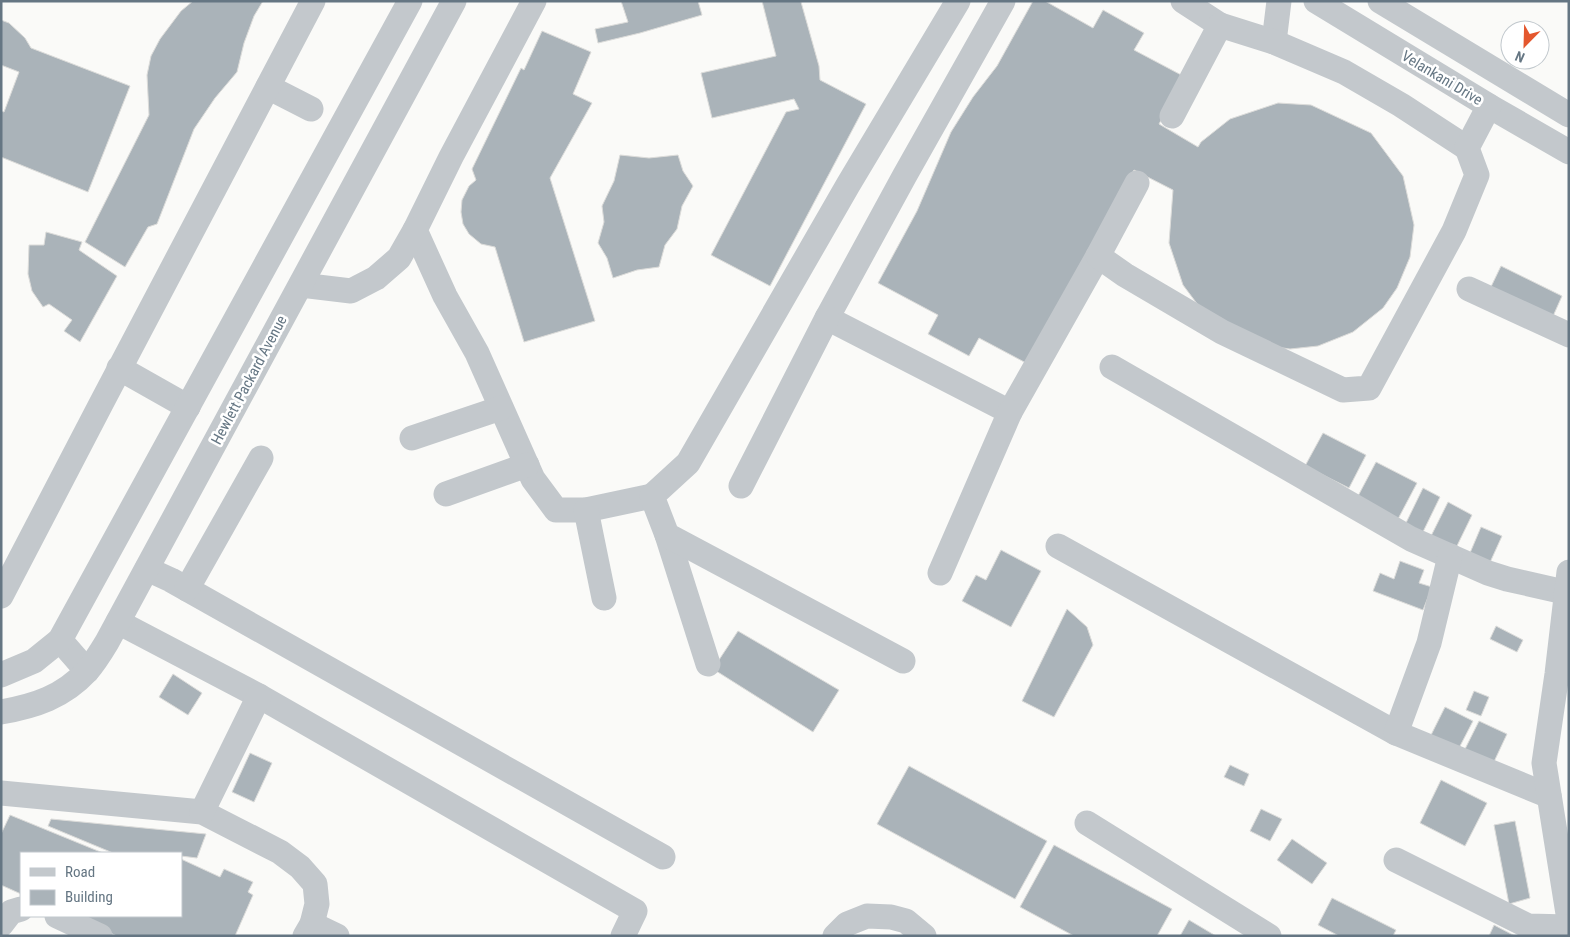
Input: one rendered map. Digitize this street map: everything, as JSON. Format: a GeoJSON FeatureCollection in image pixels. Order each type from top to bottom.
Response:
{"type":"FeatureCollection","features":[{"type":"Feature","properties":{"kind":"street"},"geometry":{"type":"LineString","coordinates":[[1,596],[313,1]]}},
{"type":"Feature","properties":{"kind":"street"},"geometry":{"type":"LineString","coordinates":[[1,676],[34,661],[60,640],[410,1]]}},
{"type":"Feature","properties":{"kind":"street","name":"Hewlett Packard Avenue"},"geometry":{"type":"LineString","coordinates":[[1,712],[28,707],[58,695],[87,671],[107,642],[454,1]]}},
{"type":"Feature","properties":{"kind":"street"},"geometry":{"type":"LineString","coordinates":[[301,285],[351,291],[376,278],[400,258],[534,1]]}},
{"type":"Feature","properties":{"kind":"street"},"geometry":{"type":"LineString","coordinates":[[415,230],[445,296],[477,353],[533,479],[556,510],[586,510],[652,496],[688,463],[848,185],[958,1]]}},
{"type":"Feature","properties":{"kind":"street"},"geometry":{"type":"LineString","coordinates":[[741,486],[827,318],[1003,1]]}},
{"type":"Feature","properties":{"kind":"street"},"geometry":{"type":"LineString","coordinates":[[1098,256],[1125,275],[1222,332],[1343,390],[1370,388],[1454,231],[1477,175],[1467,148],[1401,105],[1344,72],[1274,42],[1220,25],[1183,1]]}},
{"type":"Feature","properties":{"kind":"street"},"geometry":{"type":"LineString","coordinates":[[1274,42],[1279,1]]}},
{"type":"Feature","properties":{"kind":"street","name":"Velankani Drive"},"geometry":{"type":"LineString","coordinates":[[1316,1],[1489,106],[1569,152]]}},
{"type":"Feature","properties":{"kind":"street"},"geometry":{"type":"LineString","coordinates":[[1380,1],[1569,115]]}},
{"type":"Feature","properties":{"kind":"street"},"geometry":{"type":"LineString","coordinates":[[1172,116],[1220,25]]}},
{"type":"Feature","properties":{"kind":"street"},"geometry":{"type":"LineString","coordinates":[[268,87],[311,109]]}},
{"type":"Feature","properties":{"kind":"street"},"geometry":{"type":"LineString","coordinates":[[1467,148],[1489,106]]}},
{"type":"Feature","properties":{"kind":"street"},"geometry":{"type":"LineString","coordinates":[[940,574],[1010,412],[1137,183]]}},
{"type":"Feature","properties":{"kind":"street"},"geometry":{"type":"LineString","coordinates":[[1469,289],[1569,335]]}},
{"type":"Feature","properties":{"kind":"street"},"geometry":{"type":"LineString","coordinates":[[827,318],[1010,412]]}},
{"type":"Feature","properties":{"kind":"street"},"geometry":{"type":"LineString","coordinates":[[1112,367],[1411,539],[1506,579],[1568,586],[1563,675],[1544,763],[1569,920]]}},
{"type":"Feature","properties":{"kind":"street"},"geometry":{"type":"LineString","coordinates":[[120,368],[188,407]]}},
{"type":"Feature","properties":{"kind":"street"},"geometry":{"type":"LineString","coordinates":[[412,438],[501,408]]}},
{"type":"Feature","properties":{"kind":"street"},"geometry":{"type":"LineString","coordinates":[[187,589],[261,458]]}},
{"type":"Feature","properties":{"kind":"street"},"geometry":{"type":"LineString","coordinates":[[446,494],[527,465]]}},
{"type":"Feature","properties":{"kind":"street"},"geometry":{"type":"LineString","coordinates":[[652,496],[667,535],[708,664]]}},
{"type":"Feature","properties":{"kind":"street"},"geometry":{"type":"LineString","coordinates":[[586,510],[604,598]]}},
{"type":"Feature","properties":{"kind":"street"},"geometry":{"type":"LineString","coordinates":[[667,535],[903,661]]}},
{"type":"Feature","properties":{"kind":"street"},"geometry":{"type":"LineString","coordinates":[[1058,546],[1396,733],[1549,796]]}},
{"type":"Feature","properties":{"kind":"street"},"geometry":{"type":"LineString","coordinates":[[1396,733],[1429,643],[1450,556]]}},
{"type":"Feature","properties":{"kind":"street"},"geometry":{"type":"LineString","coordinates":[[147,569],[187,589],[663,857]]}},
{"type":"Feature","properties":{"kind":"street"},"geometry":{"type":"LineString","coordinates":[[118,622],[259,696],[635,911],[623,936]]}},
{"type":"Feature","properties":{"kind":"street"},"geometry":{"type":"LineString","coordinates":[[60,640],[87,671]]}},
{"type":"Feature","properties":{"kind":"street"},"geometry":{"type":"LineString","coordinates":[[202,812],[259,696]]}},
{"type":"Feature","properties":{"kind":"street"},"geometry":{"type":"LineString","coordinates":[[1,793],[202,812],[280,852],[300,867],[315,884],[317,904],[308,930],[336,936]]}},
{"type":"Feature","properties":{"kind":"street"},"geometry":{"type":"LineString","coordinates":[[1087,823],[1269,936]]}},
{"type":"Feature","properties":{"kind":"street"},"geometry":{"type":"LineString","coordinates":[[1396,860],[1528,926],[1569,927]]}},
{"type":"Feature","properties":{"kind":"street"},"geometry":{"type":"LineString","coordinates":[[1,925],[11,912],[20,909]]}},
{"type":"Feature","properties":{"kind":"street"},"geometry":{"type":"LineString","coordinates":[[835,936],[847,924],[867,916],[890,918],[906,922],[924,936]]}},
{"type":"Feature","properties":{"kind":"street"},"geometry":{"type":"LineString","coordinates":[[59,917],[100,936]]}},
{"type":"Feature","properties":{"kind":"building"},"geometry":{"type":"Polygon","coordinates":[[[193,1],[263,1],[254,16],[244,43],[237,72],[215,98],[194,129],[157,224],[148,227],[125,267],[85,242],[149,115],[147,75],[151,56],[160,39],[181,11],[193,1]]]}},
{"type":"Feature","properties":{"kind":"building"},"geometry":{"type":"Polygon","coordinates":[[[621,1],[698,1],[702,15],[598,43],[595,29],[628,22],[621,1]]]}},
{"type":"Feature","properties":{"kind":"building"},"geometry":{"type":"Polygon","coordinates":[[[762,1],[805,1],[801,2],[819,66],[820,80],[866,104],[770,286],[711,255],[786,112],[799,109],[794,99],[712,118],[701,73],[776,56],[762,1]]]}},
{"type":"Feature","properties":{"kind":"building"},"geometry":{"type":"Polygon","coordinates":[[[1033,1],[1045,1],[1093,28],[1103,10],[1144,33],[1134,50],[1185,77],[1159,124],[1198,147],[1201,142],[1230,119],[1278,103],[1311,105],[1371,133],[1403,176],[1414,225],[1410,257],[1397,288],[1383,308],[1353,332],[1318,346],[1290,349],[1262,345],[1201,309],[1183,285],[1169,243],[1173,190],[1134,170],[1028,364],[979,338],[969,356],[928,334],[938,315],[878,283],[917,211],[951,132],[973,97],[997,66],[1033,1]]]}},
{"type":"Feature","properties":{"kind":"building"},"geometry":{"type":"Polygon","coordinates":[[[1,20],[9,23],[25,38],[31,48],[130,86],[88,192],[1,157],[1,111],[4,112],[19,72],[1,65],[1,20]]]}},
{"type":"Feature","properties":{"kind":"building"},"geometry":{"type":"Polygon","coordinates":[[[542,31],[591,52],[573,94],[592,103],[550,178],[595,321],[524,342],[495,247],[481,244],[469,234],[463,224],[461,212],[462,200],[469,186],[476,180],[472,169],[521,68],[524,70],[542,31]]]}},
{"type":"Feature","properties":{"kind":"building"},"geometry":{"type":"Polygon","coordinates":[[[620,155],[649,158],[678,155],[683,171],[693,186],[682,206],[677,229],[665,245],[659,267],[637,270],[613,278],[607,258],[598,243],[604,222],[602,206],[614,181],[620,155]]]}},
{"type":"Feature","properties":{"kind":"building"},"geometry":{"type":"Polygon","coordinates":[[[46,232],[82,242],[79,250],[117,276],[80,342],[64,331],[72,320],[49,304],[43,307],[32,291],[28,274],[29,245],[44,245],[46,232]]]}},
{"type":"Feature","properties":{"kind":"building"},"geometry":{"type":"Polygon","coordinates":[[[1501,266],[1562,296],[1550,323],[1488,293],[1501,266]]]}},
{"type":"Feature","properties":{"kind":"building"},"geometry":{"type":"Polygon","coordinates":[[[1323,433],[1366,455],[1349,488],[1305,466],[1323,433]]]}},
{"type":"Feature","properties":{"kind":"building"},"geometry":{"type":"Polygon","coordinates":[[[1376,462],[1417,483],[1398,519],[1357,498],[1376,462]]]}},
{"type":"Feature","properties":{"kind":"building"},"geometry":{"type":"Polygon","coordinates":[[[1423,488],[1440,497],[1421,536],[1404,527],[1423,488]]]}},
{"type":"Feature","properties":{"kind":"building"},"geometry":{"type":"Polygon","coordinates":[[[1448,502],[1472,515],[1454,552],[1429,540],[1448,502]]]}},
{"type":"Feature","properties":{"kind":"building"},"geometry":{"type":"Polygon","coordinates":[[[1481,527],[1502,536],[1487,569],[1467,560],[1481,527]]]}},
{"type":"Feature","properties":{"kind":"building"},"geometry":{"type":"Polygon","coordinates":[[[1001,550],[1041,571],[1011,627],[962,601],[976,575],[986,580],[1001,550]]]}},
{"type":"Feature","properties":{"kind":"building"},"geometry":{"type":"Polygon","coordinates":[[[1400,561],[1424,570],[1419,583],[1432,587],[1423,610],[1373,591],[1380,573],[1394,579],[1400,561]]]}},
{"type":"Feature","properties":{"kind":"building"},"geometry":{"type":"Polygon","coordinates":[[[1067,609],[1087,627],[1093,645],[1054,717],[1022,701],[1067,609]]]}},
{"type":"Feature","properties":{"kind":"building"},"geometry":{"type":"Polygon","coordinates":[[[1496,626],[1523,640],[1517,652],[1490,639],[1496,626]]]}},
{"type":"Feature","properties":{"kind":"building"},"geometry":{"type":"Polygon","coordinates":[[[738,631],[839,690],[813,732],[713,669],[738,631]]]}},
{"type":"Feature","properties":{"kind":"building"},"geometry":{"type":"Polygon","coordinates":[[[173,674],[202,693],[188,715],[159,697],[173,674]]]}},
{"type":"Feature","properties":{"kind":"building"},"geometry":{"type":"Polygon","coordinates":[[[1474,691],[1489,697],[1481,716],[1466,710],[1474,691]]]}},
{"type":"Feature","properties":{"kind":"building"},"geometry":{"type":"Polygon","coordinates":[[[1445,707],[1473,721],[1459,748],[1431,735],[1445,707]]]}},
{"type":"Feature","properties":{"kind":"building"},"geometry":{"type":"Polygon","coordinates":[[[1479,721],[1507,734],[1492,766],[1463,753],[1479,721]]]}},
{"type":"Feature","properties":{"kind":"building"},"geometry":{"type":"Polygon","coordinates":[[[250,753],[272,763],[254,802],[232,792],[250,753]]]}},
{"type":"Feature","properties":{"kind":"building"},"geometry":{"type":"Polygon","coordinates":[[[1230,765],[1249,774],[1244,786],[1224,777],[1230,765]]]}},
{"type":"Feature","properties":{"kind":"building"},"geometry":{"type":"Polygon","coordinates":[[[909,766],[1047,841],[1015,899],[877,824],[909,766]]]}},
{"type":"Feature","properties":{"kind":"building"},"geometry":{"type":"Polygon","coordinates":[[[1441,780],[1487,803],[1465,846],[1420,823],[1441,780]]]}},
{"type":"Feature","properties":{"kind":"building"},"geometry":{"type":"Polygon","coordinates":[[[1261,809],[1282,819],[1270,841],[1250,831],[1261,809]]]}},
{"type":"Feature","properties":{"kind":"building"},"geometry":{"type":"Polygon","coordinates":[[[10,815],[101,852],[20,852],[20,894],[1,885],[1,834],[10,815]]]}},
{"type":"Feature","properties":{"kind":"building"},"geometry":{"type":"Polygon","coordinates":[[[51,819],[206,834],[197,858],[182,856],[182,852],[111,852],[48,826],[51,819]]]}},
{"type":"Feature","properties":{"kind":"building"},"geometry":{"type":"Polygon","coordinates":[[[1515,821],[1530,898],[1509,904],[1494,825],[1515,821]]]}},
{"type":"Feature","properties":{"kind":"building"},"geometry":{"type":"Polygon","coordinates":[[[1292,839],[1327,863],[1312,884],[1277,860],[1292,839]]]}},
{"type":"Feature","properties":{"kind":"building"},"geometry":{"type":"Polygon","coordinates":[[[1054,845],[1172,909],[1157,936],[1074,936],[1020,907],[1054,845]]]}},
{"type":"Feature","properties":{"kind":"building"},"geometry":{"type":"Polygon","coordinates":[[[182,859],[220,877],[224,869],[253,882],[248,892],[253,895],[235,936],[117,936],[73,917],[182,917],[182,859]]]}},
{"type":"Feature","properties":{"kind":"building"},"geometry":{"type":"Polygon","coordinates":[[[1332,898],[1396,930],[1393,936],[1339,936],[1318,925],[1332,898]]]}},
{"type":"Feature","properties":{"kind":"building"},"geometry":{"type":"Polygon","coordinates":[[[1189,920],[1216,936],[1180,936],[1189,920]]]}},
{"type":"Feature","properties":{"kind":"building"},"geometry":{"type":"Polygon","coordinates":[[[1494,925],[1515,936],[1489,936],[1494,925]]]}}]}
